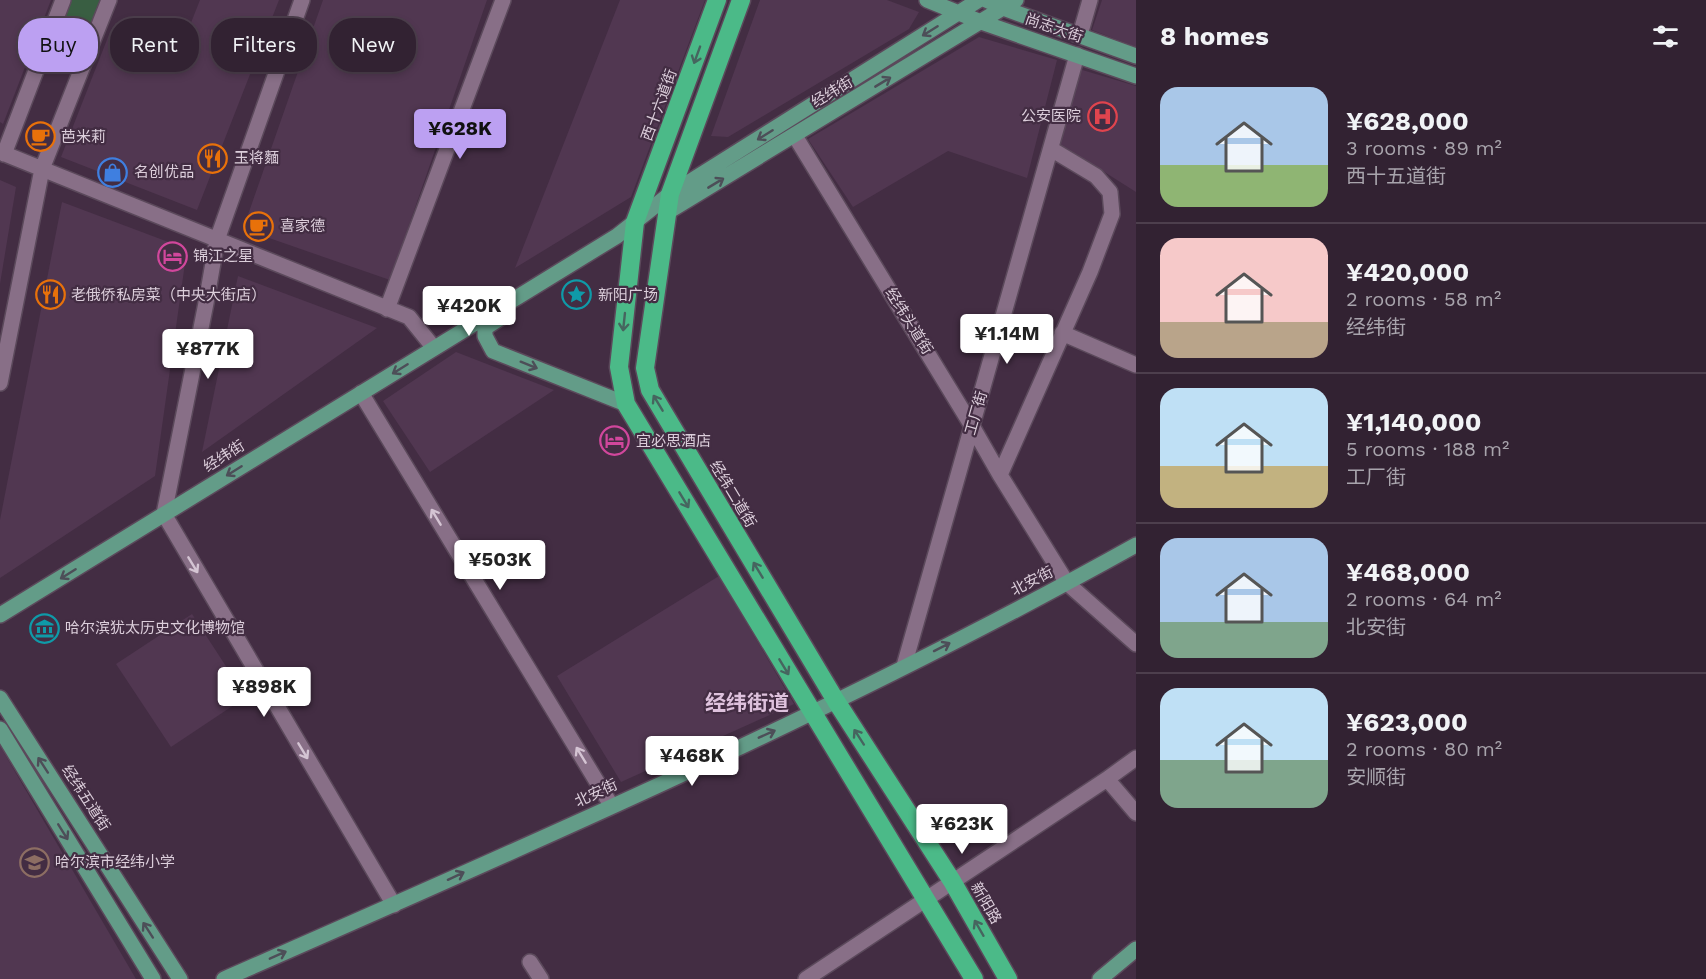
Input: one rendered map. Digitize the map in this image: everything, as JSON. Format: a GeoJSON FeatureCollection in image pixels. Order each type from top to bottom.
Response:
{"type":"FeatureCollection","features":[{"type":"Feature","properties":{"kind":"highway","name":"西十六道街"},"geometry":{"type":"LineString","coordinates":[[635,222],[717,0]]}},
{"type":"Feature","properties":{"kind":"highway"},"geometry":{"type":"LineString","coordinates":[[670,194],[741,0]]}},
{"type":"Feature","properties":{"kind":"highway","name":"经纬二道街"},"geometry":{"type":"LineString","coordinates":[[670,194],[645,368],[650,390],[836,701],[891,786]]}},
{"type":"Feature","properties":{"kind":"highway"},"geometry":{"type":"LineString","coordinates":[[635,222],[619,367],[626,404],[974,979]]}},
{"type":"Feature","properties":{"kind":"highway","name":"新阳路"},"geometry":{"type":"LineString","coordinates":[[891,786],[952,881],[1008,979]]}},
{"type":"Feature","properties":{"kind":"main road","name":"尚志大街"},"geometry":{"type":"LineString","coordinates":[[927,0],[981,22],[1136,76]]}},
{"type":"Feature","properties":{"kind":"main road","name":"经纬街"},"geometry":{"type":"LineString","coordinates":[[0,615],[618,236],[670,194],[979,0]]}},
{"type":"Feature","properties":{"kind":"main road","name":"尚志大街"},"geometry":{"type":"LineString","coordinates":[[986,0],[1136,56]]}},
{"type":"Feature","properties":{"kind":"main road","name":"经纬街"},"geometry":{"type":"LineString","coordinates":[[666,213],[1017,0]]}},
{"type":"Feature","properties":{"kind":"main road"},"geometry":{"type":"LineString","coordinates":[[618,236],[612,248],[485,328],[485,336],[493,351],[626,404]]}},
{"type":"Feature","properties":{"kind":"main road","name":"北安街"},"geometry":{"type":"LineString","coordinates":[[224,979],[394,905],[813,713],[1067,583],[1136,545]]}},
{"type":"Feature","properties":{"kind":"main road","name":"经纬五道街"},"geometry":{"type":"LineString","coordinates":[[0,698],[180,979]]}},
{"type":"Feature","properties":{"kind":"main road"},"geometry":{"type":"LineString","coordinates":[[0,729],[153,979]]}},
{"type":"Feature","properties":{"kind":"main road"},"geometry":{"type":"LineString","coordinates":[[1100,979],[1136,949]]}},
{"type":"Feature","properties":{"kind":"street"},"geometry":{"type":"LineString","coordinates":[[63,0],[2,153],[409,317],[434,348]]}},
{"type":"Feature","properties":{"kind":"street"},"geometry":{"type":"LineString","coordinates":[[0,383],[42,169],[109,0]]}},
{"type":"Feature","properties":{"kind":"street"},"geometry":{"type":"LineString","coordinates":[[302,0],[217,240],[164,514],[394,905]]}},
{"type":"Feature","properties":{"kind":"street"},"geometry":{"type":"LineString","coordinates":[[387,309],[503,0]]}},
{"type":"Feature","properties":{"kind":"street"},"geometry":{"type":"LineString","coordinates":[[1080,35],[1090,0]]}},
{"type":"Feature","properties":{"kind":"street","name":"工厂街"},"geometry":{"type":"LineString","coordinates":[[903,666],[1077,55]]}},
{"type":"Feature","properties":{"kind":"street","name":"经纬头道街"},"geometry":{"type":"LineString","coordinates":[[795,136],[1067,583],[1136,644]]}},
{"type":"Feature","properties":{"kind":"street"},"geometry":{"type":"LineString","coordinates":[[1000,475],[1090,272],[1112,214],[1110,192],[1096,176],[1051,149]]}},
{"type":"Feature","properties":{"kind":"street"},"geometry":{"type":"LineString","coordinates":[[1062,333],[1136,365]]}},
{"type":"Feature","properties":{"kind":"street"},"geometry":{"type":"LineString","coordinates":[[361,393],[611,805]]}},
{"type":"Feature","properties":{"kind":"street"},"geometry":{"type":"LineString","coordinates":[[806,979],[1136,758]]}},
{"type":"Feature","properties":{"kind":"street"},"geometry":{"type":"LineString","coordinates":[[1107,779],[1136,813]]}},
{"type":"Feature","properties":{"kind":"street"},"geometry":{"type":"LineString","coordinates":[[530,962],[541,979]]}},
{"type":"Feature","properties":{"kind":"shaded area"},"geometry":{"type":"Polygon","coordinates":[[[0,0],[51,0],[44,18],[18,18],[18,72],[23,72],[3,124],[0,122],[0,0]]]}},
{"type":"Feature","properties":{"kind":"shaded area"},"geometry":{"type":"Polygon","coordinates":[[[200,0],[279,0],[272,18],[211,18],[211,72],[251,72],[197,210],[61,157],[94,72],[98,72],[98,63],[110,32],[110,72],[199,72],[199,18],[193,18],[200,0]]]}},
{"type":"Feature","properties":{"kind":"shaded area"},"geometry":{"type":"Polygon","coordinates":[[[323,0],[487,0],[390,280],[243,229],[298,72],[317,72],[317,18],[323,0]]]}},
{"type":"Feature","properties":{"kind":"shaded area"},"geometry":{"type":"Polygon","coordinates":[[[620,0],[705,0],[631,197],[515,268],[620,0]]]}},
{"type":"Feature","properties":{"kind":"shaded area"},"geometry":{"type":"Polygon","coordinates":[[[760,0],[887,0],[919,12],[909,29],[728,137],[711,136],[760,0]]]}},
{"type":"Feature","properties":{"kind":"shaded area"},"geometry":{"type":"Polygon","coordinates":[[[1102,0],[1136,0],[1136,47],[1092,30],[1102,0]]]}},
{"type":"Feature","properties":{"kind":"shaded area"},"geometry":{"type":"Polygon","coordinates":[[[979,37],[1057,60],[1027,178],[948,151],[853,207],[808,139],[979,37]]]}},
{"type":"Feature","properties":{"kind":"shaded area","name":"公安医院"},"geometry":{"type":"Polygon","coordinates":[[[1079,69],[1136,86],[1136,192],[1068,149],[1059,146],[1079,69]]]}},
{"type":"Feature","properties":{"kind":"shaded area"},"geometry":{"type":"Polygon","coordinates":[[[0,180],[16,187],[0,284],[0,180]]]}},
{"type":"Feature","properties":{"kind":"shaded area"},"geometry":{"type":"Polygon","coordinates":[[[62,202],[187,249],[155,476],[0,578],[0,520],[62,202]]]}},
{"type":"Feature","properties":{"kind":"shaded area"},"geometry":{"type":"Polygon","coordinates":[[[238,276],[377,328],[202,452],[238,276]]]}},
{"type":"Feature","properties":{"kind":"shaded area"},"geometry":{"type":"Polygon","coordinates":[[[456,352],[554,390],[430,472],[383,401],[456,352]]]}},
{"type":"Feature","properties":{"kind":"shaded area"},"geometry":{"type":"Polygon","coordinates":[[[719,576],[794,704],[621,782],[557,676],[719,576]]]}},
{"type":"Feature","properties":{"kind":"shaded area"},"geometry":{"type":"Polygon","coordinates":[[[192,614],[246,697],[171,747],[116,664],[192,614]]]}},
{"type":"Feature","properties":{"kind":"shaded area","name":"哈尔滨市经纬小学"},"geometry":{"type":"Polygon","coordinates":[[[0,746],[136,979],[0,979],[0,746]]]}},
{"type":"Feature","properties":{"kind":"green space"},"geometry":{"type":"Polygon","coordinates":[[[67,0],[101,0],[94,18],[60,18],[67,0]]]}},
{"type":"Feature","properties":{"kind":"place","name":"公安医院"},"geometry":{"type":"Point","coordinates":[1102,116]}},
{"type":"Feature","properties":{"kind":"place","name":"芭米莉"},"geometry":{"type":"Point","coordinates":[40,137]}},
{"type":"Feature","properties":{"kind":"place","name":"玉将麵"},"geometry":{"type":"Point","coordinates":[213,158]}},
{"type":"Feature","properties":{"kind":"place","name":"名创优品"},"geometry":{"type":"Point","coordinates":[113,172]}},
{"type":"Feature","properties":{"kind":"place","name":"喜家德"},"geometry":{"type":"Point","coordinates":[259,226]}},
{"type":"Feature","properties":{"kind":"place","name":"锦江之星"},"geometry":{"type":"Point","coordinates":[172,256]}},
{"type":"Feature","properties":{"kind":"place","name":"老俄侨私房菜（中央大街店）"},"geometry":{"type":"Point","coordinates":[50,295]}},
{"type":"Feature","properties":{"kind":"place","name":"新阳广场"},"geometry":{"type":"Point","coordinates":[577,295]}},
{"type":"Feature","properties":{"kind":"place","name":"宜必思酒店"},"geometry":{"type":"Point","coordinates":[615,441]}},
{"type":"Feature","properties":{"kind":"place","name":"哈尔滨犹太历史文化博物馆"},"geometry":{"type":"Point","coordinates":[44,628]}},
{"type":"Feature","properties":{"kind":"place","name":"哈尔滨市经纬小学"},"geometry":{"type":"Point","coordinates":[34,862]}},
{"type":"Feature","properties":{"kind":"district","name":"经纬街道"},"geometry":{"type":"Point","coordinates":[747,702]}}]}
